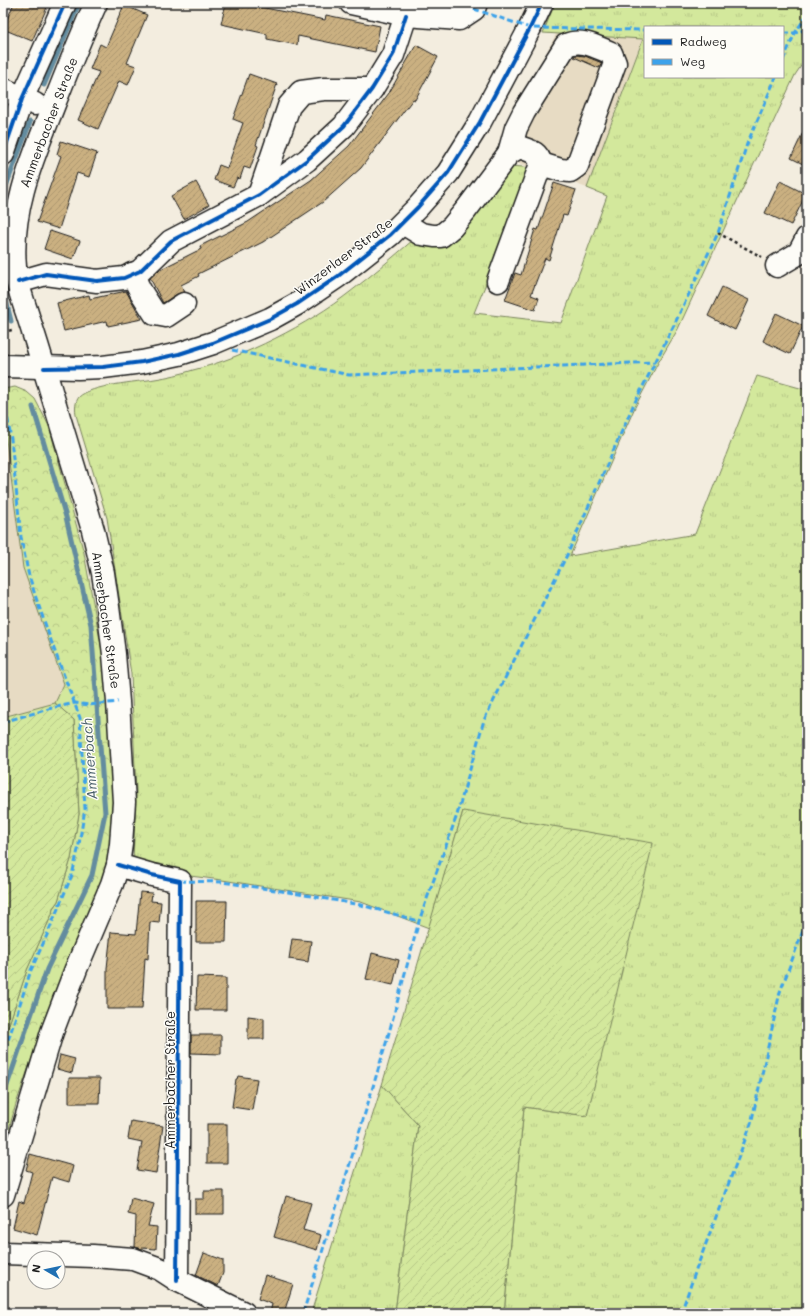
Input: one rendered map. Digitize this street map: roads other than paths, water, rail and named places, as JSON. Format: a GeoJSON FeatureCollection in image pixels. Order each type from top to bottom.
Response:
{"type":"FeatureCollection","features":[{"type":"Feature","properties":{"kind":"street"},"geometry":{"type":"LineString","coordinates":[[3,154],[22,99],[65,3]]}},
{"type":"Feature","properties":{"kind":"street","name":"Ammerbacher Straße"},"geometry":{"type":"LineString","coordinates":[[3,1195],[52,1032],[118,865],[123,823],[123,777],[114,654],[103,572],[93,530],[21,295],[15,268],[13,241],[20,200],[31,161],[96,3]]}},
{"type":"Feature","properties":{"kind":"street"},"geometry":{"type":"LineString","coordinates":[[351,3],[406,16],[459,19],[474,9],[476,3]]}},
{"type":"Feature","properties":{"kind":"street","name":"Winzerlaer Straße"},"geometry":{"type":"LineString","coordinates":[[3,366],[44,368],[104,367],[142,362],[179,354],[214,343],[270,319],[297,304],[337,277],[390,236],[448,173],[480,122],[542,3]]}},
{"type":"Feature","properties":{"kind":"street"},"geometry":{"type":"LineString","coordinates":[[18,282],[46,274],[97,281],[124,278],[140,271],[171,241],[259,195],[307,160],[344,126],[372,89],[393,55],[406,16]]}},
{"type":"Feature","properties":{"kind":"street"},"geometry":{"type":"LineString","coordinates":[[403,223],[421,234],[434,236],[441,236],[452,227],[509,153],[516,128],[524,112],[566,45],[574,42],[584,42],[612,53],[615,63],[577,166],[570,171],[560,170],[541,164]]}},
{"type":"Feature","properties":{"kind":"street"},"geometry":{"type":"LineString","coordinates":[[259,195],[289,106],[301,92],[324,89],[372,89]]}},
{"type":"Feature","properties":{"kind":"street"},"geometry":{"type":"LineString","coordinates":[[3,90],[51,111]]}},
{"type":"Feature","properties":{"kind":"street"},"geometry":{"type":"LineString","coordinates":[[498,281],[541,164],[540,158],[535,152],[519,148],[509,153]]}},
{"type":"Feature","properties":{"kind":"street"},"geometry":{"type":"LineString","coordinates":[[777,266],[799,253],[807,238]]}},
{"type":"Feature","properties":{"kind":"street"},"geometry":{"type":"LineString","coordinates":[[132,274],[155,314],[166,316],[184,304]]}},
{"type":"Feature","properties":{"kind":"street","name":"Ammerbacher Straße"},"geometry":{"type":"LineString","coordinates":[[118,865],[180,881],[177,1280]]}},
{"type":"Feature","properties":{"kind":"street"},"geometry":{"type":"LineString","coordinates":[[3,1253],[133,1259],[160,1270],[244,1313]]}},
{"type":"Feature","properties":{"kind":"waterway","name":"Ammerbach"},"geometry":{"type":"LineString","coordinates":[[44,85],[79,3]]}},
{"type":"Feature","properties":{"kind":"waterway","name":"Ammerbach"},"geometry":{"type":"LineString","coordinates":[[3,194],[30,122]]}},
{"type":"Feature","properties":{"kind":"waterway","name":"Ammerbach"},"geometry":{"type":"LineString","coordinates":[[3,288],[11,321]]}},
{"type":"Feature","properties":{"kind":"waterway","name":"Ammerbach"},"geometry":{"type":"LineString","coordinates":[[3,1097],[47,969],[92,875],[105,813],[91,625],[66,517],[33,407]]}}]}
